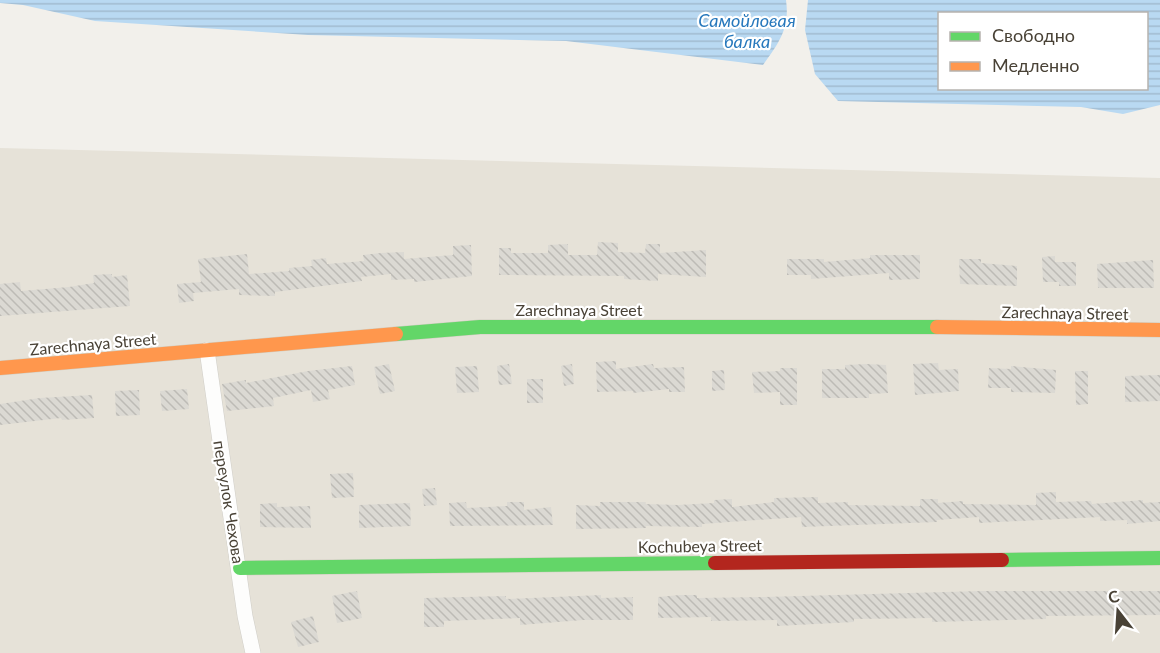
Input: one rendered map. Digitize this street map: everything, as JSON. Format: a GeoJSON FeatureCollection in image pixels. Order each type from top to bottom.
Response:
{"type":"FeatureCollection","features":[{"type":"Feature","properties":{"kind":"main road","name":"Zarechnaya Street"},"geometry":{"type":"LineString","coordinates":[[0,368],[480,327],[780,325],[1160,330]]}},
{"type":"Feature","properties":{"kind":"main road","name":"Kochubeya Street"},"geometry":{"type":"LineString","coordinates":[[240,568],[1160,558]]}},
{"type":"Feature","properties":{"kind":"street","name":"переулок Чехова"},"geometry":{"type":"LineString","coordinates":[[207,350],[240,568],[245,616],[253,653]]}},
{"type":"Feature","properties":{"kind":"shaded area"},"geometry":{"type":"Polygon","coordinates":[[[0,148],[1160,178],[1160,653],[0,653],[0,148]]]}},
{"type":"Feature","properties":{"kind":"water","name":"Самойловая балка"},"geometry":{"type":"Polygon","coordinates":[[[0,0],[786,0],[787,10],[782,35],[763,65],[566,41],[308,35],[95,21],[23,5],[0,3],[0,0]]]}},
{"type":"Feature","properties":{"kind":"water","name":"Самойловая балка"},"geometry":{"type":"Polygon","coordinates":[[[808,0],[1160,0],[1160,105],[1123,114],[1081,107],[838,101],[815,74],[805,30],[808,0]]]}},
{"type":"Feature","properties":{"kind":"building"},"geometry":{"type":"Polygon","coordinates":[[[598,242],[618,243],[618,252],[645,253],[646,244],[660,244],[660,253],[706,250],[706,277],[658,274],[658,281],[624,279],[624,276],[499,275],[499,248],[511,248],[511,253],[548,253],[548,245],[568,244],[568,255],[597,255],[598,242]]]}},
{"type":"Feature","properties":{"kind":"building"},"geometry":{"type":"Polygon","coordinates":[[[471,245],[472,276],[414,282],[414,279],[391,280],[391,274],[361,277],[362,281],[275,292],[275,296],[239,295],[239,289],[193,293],[194,301],[179,303],[177,284],[201,282],[198,259],[247,254],[249,274],[289,271],[289,268],[312,266],[311,260],[326,258],[327,264],[364,261],[363,255],[381,253],[404,252],[404,259],[453,255],[453,246],[471,245]]]}},
{"type":"Feature","properties":{"kind":"building"},"geometry":{"type":"Polygon","coordinates":[[[870,255],[920,255],[920,279],[889,280],[889,273],[811,279],[811,275],[787,275],[787,259],[824,259],[824,262],[870,258],[870,255]]]}},
{"type":"Feature","properties":{"kind":"building"},"geometry":{"type":"Polygon","coordinates":[[[1055,256],[1055,262],[1076,262],[1076,286],[1059,286],[1059,282],[1043,282],[1042,257],[1055,256]]]}},
{"type":"Feature","properties":{"kind":"building"},"geometry":{"type":"Polygon","coordinates":[[[959,259],[981,259],[981,263],[1017,266],[1017,286],[960,284],[959,259]]]}},
{"type":"Feature","properties":{"kind":"building"},"geometry":{"type":"Polygon","coordinates":[[[1153,260],[1154,288],[1098,288],[1097,264],[1153,260]]]}},
{"type":"Feature","properties":{"kind":"building"},"geometry":{"type":"Polygon","coordinates":[[[112,274],[112,277],[127,275],[130,306],[0,316],[0,284],[20,282],[21,291],[69,287],[94,283],[93,275],[112,274]]]}},
{"type":"Feature","properties":{"kind":"building"},"geometry":{"type":"Polygon","coordinates":[[[616,361],[616,369],[653,364],[654,368],[684,367],[685,392],[669,392],[669,389],[633,393],[633,391],[597,392],[596,362],[616,361]]]}},
{"type":"Feature","properties":{"kind":"building"},"geometry":{"type":"Polygon","coordinates":[[[938,363],[939,370],[958,369],[959,391],[915,395],[913,364],[938,363]]]}},
{"type":"Feature","properties":{"kind":"building"},"geometry":{"type":"Polygon","coordinates":[[[389,364],[395,391],[380,394],[374,367],[389,364]]]}},
{"type":"Feature","properties":{"kind":"building"},"geometry":{"type":"Polygon","coordinates":[[[509,364],[512,384],[499,385],[497,366],[509,364]]]}},
{"type":"Feature","properties":{"kind":"building"},"geometry":{"type":"Polygon","coordinates":[[[572,364],[574,384],[564,386],[561,366],[572,364]]]}},
{"type":"Feature","properties":{"kind":"building"},"geometry":{"type":"Polygon","coordinates":[[[845,365],[886,365],[888,393],[869,394],[869,398],[822,398],[822,369],[845,369],[845,365]]]}},
{"type":"Feature","properties":{"kind":"building"},"geometry":{"type":"Polygon","coordinates":[[[352,366],[355,385],[328,390],[330,399],[313,402],[311,390],[273,398],[274,406],[227,411],[222,384],[246,380],[246,383],[308,371],[352,366]]]}},
{"type":"Feature","properties":{"kind":"building"},"geometry":{"type":"Polygon","coordinates":[[[477,366],[479,392],[457,393],[455,367],[477,366]]]}},
{"type":"Feature","properties":{"kind":"building"},"geometry":{"type":"Polygon","coordinates":[[[1011,366],[1056,370],[1055,393],[1011,392],[1011,388],[988,388],[989,368],[1011,369],[1011,366]]]}},
{"type":"Feature","properties":{"kind":"building"},"geometry":{"type":"Polygon","coordinates":[[[780,368],[797,368],[797,405],[780,405],[780,392],[754,393],[752,372],[780,371],[780,368]]]}},
{"type":"Feature","properties":{"kind":"building"},"geometry":{"type":"Polygon","coordinates":[[[724,370],[725,390],[712,391],[712,371],[724,370]]]}},
{"type":"Feature","properties":{"kind":"building"},"geometry":{"type":"Polygon","coordinates":[[[1075,371],[1088,371],[1088,404],[1076,405],[1075,371]]]}},
{"type":"Feature","properties":{"kind":"building"},"geometry":{"type":"Polygon","coordinates":[[[1160,375],[1160,401],[1125,402],[1125,376],[1160,375]]]}},
{"type":"Feature","properties":{"kind":"building"},"geometry":{"type":"Polygon","coordinates":[[[527,379],[543,379],[543,403],[527,403],[527,379]]]}},
{"type":"Feature","properties":{"kind":"building"},"geometry":{"type":"Polygon","coordinates":[[[187,389],[189,409],[162,411],[160,391],[187,389]]]}},
{"type":"Feature","properties":{"kind":"building"},"geometry":{"type":"Polygon","coordinates":[[[139,390],[140,415],[116,416],[115,391],[139,390]]]}},
{"type":"Feature","properties":{"kind":"building"},"geometry":{"type":"Polygon","coordinates":[[[92,395],[94,418],[62,420],[61,418],[0,425],[0,404],[40,398],[92,395]]]}},
{"type":"Feature","properties":{"kind":"building"},"geometry":{"type":"Polygon","coordinates":[[[353,473],[354,497],[332,498],[330,474],[353,473]]]}},
{"type":"Feature","properties":{"kind":"building"},"geometry":{"type":"Polygon","coordinates":[[[435,488],[437,505],[424,506],[422,489],[435,488]]]}},
{"type":"Feature","properties":{"kind":"building"},"geometry":{"type":"Polygon","coordinates":[[[1056,492],[1056,502],[1091,501],[1092,504],[1143,500],[1143,503],[1160,502],[1160,521],[1127,524],[1127,520],[1100,521],[1100,517],[979,523],[979,517],[937,520],[937,522],[802,527],[801,517],[702,524],[702,527],[646,526],[646,528],[576,529],[576,505],[600,506],[600,502],[678,505],[714,503],[714,500],[732,499],[732,507],[774,502],[774,498],[818,497],[818,503],[848,502],[848,505],[920,506],[920,499],[938,499],[938,503],[963,501],[963,504],[1036,505],[1036,493],[1056,492]]]}},
{"type":"Feature","properties":{"kind":"building"},"geometry":{"type":"Polygon","coordinates":[[[466,502],[467,508],[507,506],[507,502],[524,502],[524,510],[551,507],[553,525],[450,526],[449,503],[466,502]]]}},
{"type":"Feature","properties":{"kind":"building"},"geometry":{"type":"Polygon","coordinates":[[[277,503],[277,507],[310,506],[311,528],[260,527],[260,504],[277,503]]]}},
{"type":"Feature","properties":{"kind":"building"},"geometry":{"type":"Polygon","coordinates":[[[410,503],[411,526],[359,528],[359,505],[410,503]]]}},
{"type":"Feature","properties":{"kind":"building"},"geometry":{"type":"Polygon","coordinates":[[[357,591],[362,618],[337,623],[332,596],[357,591]]]}},
{"type":"Feature","properties":{"kind":"building"},"geometry":{"type":"Polygon","coordinates":[[[982,591],[1160,591],[1160,615],[1046,616],[1046,619],[932,622],[932,618],[854,619],[854,622],[777,626],[777,620],[711,621],[711,617],[658,618],[658,597],[680,595],[697,595],[697,598],[982,591]]]}},
{"type":"Feature","properties":{"kind":"building"},"geometry":{"type":"Polygon","coordinates":[[[601,595],[601,598],[633,597],[633,620],[583,620],[520,625],[520,618],[444,621],[444,627],[424,627],[424,598],[506,596],[506,599],[601,595]]]}},
{"type":"Feature","properties":{"kind":"building"},"geometry":{"type":"Polygon","coordinates":[[[313,616],[319,642],[298,647],[291,622],[313,616]]]}},
{"type":"Feature","properties":{"kind":"traffic: fast"},"geometry":{"type":"LineString","coordinates":[[396,334],[480,327],[937,327]]}},
{"type":"Feature","properties":{"kind":"traffic: fast"},"geometry":{"type":"LineString","coordinates":[[1002,560],[1160,558]]}},
{"type":"Feature","properties":{"kind":"traffic: fast"},"geometry":{"type":"LineString","coordinates":[[240,568],[715,563]]}},
{"type":"Feature","properties":{"kind":"traffic: slow"},"geometry":{"type":"LineString","coordinates":[[937,327],[1160,330]]}},
{"type":"Feature","properties":{"kind":"traffic: slow"},"geometry":{"type":"LineString","coordinates":[[0,368],[396,334]]}},
{"type":"Feature","properties":{"kind":"traffic: jam"},"geometry":{"type":"LineString","coordinates":[[715,563],[1002,560]]}}]}
